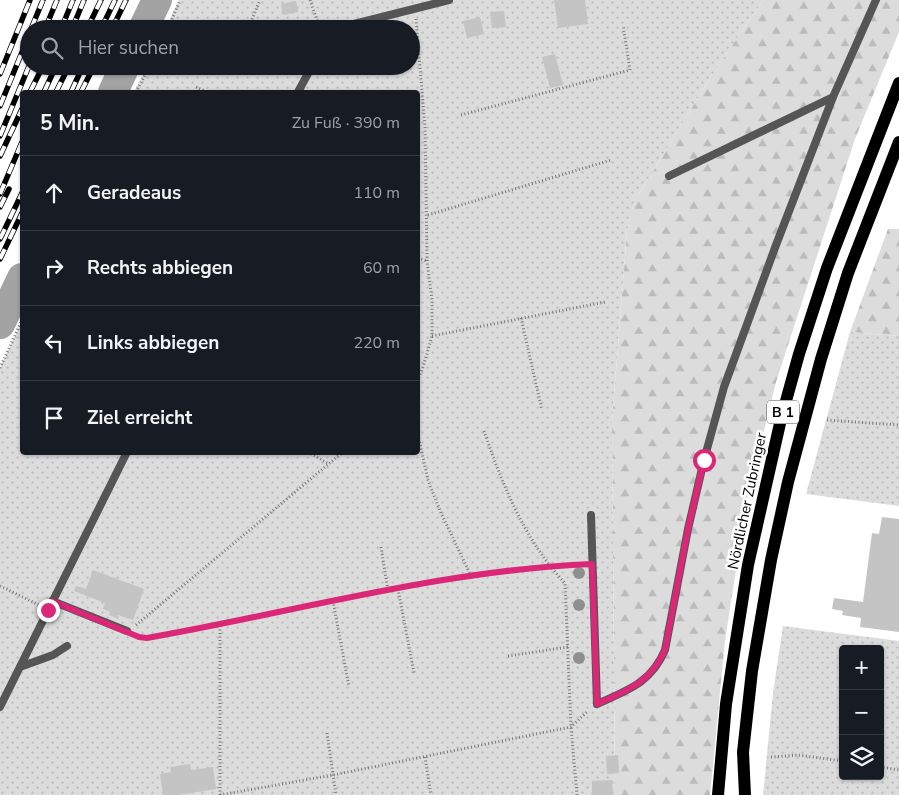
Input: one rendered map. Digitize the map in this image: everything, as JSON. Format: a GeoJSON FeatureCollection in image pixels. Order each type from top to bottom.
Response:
{"type":"FeatureCollection","features":[{"type":"Feature","properties":{"kind":"main road","name":"Nördlicher Zubringer"},"geometry":{"type":"LineString","coordinates":[[718,795],[726,704],[748,565],[781,419],[827,268],[899,83]]}},
{"type":"Feature","properties":{"kind":"main road","name":"B 1"},"geometry":{"type":"LineString","coordinates":[[738,795],[752,671],[771,560],[804,420],[820,359],[848,273],[899,142]]}},
{"type":"Feature","properties":{"kind":"main road","name":"B 1"},"geometry":{"type":"LineString","coordinates":[[743,752],[746,795]]}},
{"type":"Feature","properties":{"kind":"lane"},"geometry":{"type":"LineString","coordinates":[[369,20],[449,0]]}},
{"type":"Feature","properties":{"kind":"lane"},"geometry":{"type":"LineString","coordinates":[[591,515],[597,704],[634,686],[652,672],[665,650],[688,529],[724,387],[833,98],[876,0]]}},
{"type":"Feature","properties":{"kind":"lane"},"geometry":{"type":"LineString","coordinates":[[299,90],[307,75]]}},
{"type":"Feature","properties":{"kind":"lane"},"geometry":{"type":"LineString","coordinates":[[669,176],[833,98]]}},
{"type":"Feature","properties":{"kind":"lane"},"geometry":{"type":"LineString","coordinates":[[0,707],[125,455]]}},
{"type":"Feature","properties":{"kind":"lane"},"geometry":{"type":"LineString","coordinates":[[52,601],[127,632]]}},
{"type":"Feature","properties":{"kind":"lane"},"geometry":{"type":"LineString","coordinates":[[20,667],[53,655],[67,646]]}},
{"type":"Feature","properties":{"kind":"path"},"geometry":{"type":"LineString","coordinates":[[172,20],[180,0]]}},
{"type":"Feature","properties":{"kind":"path"},"geometry":{"type":"LineString","coordinates":[[252,20],[260,0]]}},
{"type":"Feature","properties":{"kind":"path"},"geometry":{"type":"LineString","coordinates":[[310,0],[317,20]]}},
{"type":"Feature","properties":{"kind":"path"},"geometry":{"type":"LineString","coordinates":[[415,8],[416,20]]}},
{"type":"Feature","properties":{"kind":"path"},"geometry":{"type":"LineString","coordinates":[[461,115],[630,70],[623,25]]}},
{"type":"Feature","properties":{"kind":"path"},"geometry":{"type":"LineString","coordinates":[[420,68],[425,127],[428,215],[427,261],[432,300],[432,336],[420,374]]}},
{"type":"Feature","properties":{"kind":"path"},"geometry":{"type":"LineString","coordinates":[[137,90],[145,75]]}},
{"type":"Feature","properties":{"kind":"path"},"geometry":{"type":"LineString","coordinates":[[196,87],[203,90]]}},
{"type":"Feature","properties":{"kind":"path"},"geometry":{"type":"LineString","coordinates":[[428,215],[611,160]]}},
{"type":"Feature","properties":{"kind":"path"},"geometry":{"type":"LineString","coordinates":[[420,259],[427,261]]}},
{"type":"Feature","properties":{"kind":"path"},"geometry":{"type":"LineString","coordinates":[[432,336],[605,302]]}},
{"type":"Feature","properties":{"kind":"path"},"geometry":{"type":"LineString","coordinates":[[521,318],[542,410]]}},
{"type":"Feature","properties":{"kind":"path"},"geometry":{"type":"LineString","coordinates":[[0,368],[20,324]]}},
{"type":"Feature","properties":{"kind":"path"},"geometry":{"type":"LineString","coordinates":[[827,420],[899,425]]}},
{"type":"Feature","properties":{"kind":"path"},"geometry":{"type":"LineString","coordinates":[[484,432],[499,474],[514,507],[549,566],[565,583],[571,727],[577,795]]}},
{"type":"Feature","properties":{"kind":"path"},"geometry":{"type":"LineString","coordinates":[[420,444],[428,480],[441,513],[471,576]]}},
{"type":"Feature","properties":{"kind":"path"},"geometry":{"type":"LineString","coordinates":[[313,455],[329,464]]}},
{"type":"Feature","properties":{"kind":"path"},"geometry":{"type":"LineString","coordinates":[[340,455],[127,632],[147,638],[471,576],[549,566],[592,564]]}},
{"type":"Feature","properties":{"kind":"path"},"geometry":{"type":"LineString","coordinates":[[381,547],[388,591]]}},
{"type":"Feature","properties":{"kind":"path"},"geometry":{"type":"LineString","coordinates":[[0,586],[48,610]]}},
{"type":"Feature","properties":{"kind":"path"},"geometry":{"type":"LineString","coordinates":[[398,589],[414,672]]}},
{"type":"Feature","properties":{"kind":"path"},"geometry":{"type":"LineString","coordinates":[[333,601],[349,687]]}},
{"type":"Feature","properties":{"kind":"path"},"geometry":{"type":"LineString","coordinates":[[220,625],[220,795],[333,775],[571,727],[597,704]]}},
{"type":"Feature","properties":{"kind":"path"},"geometry":{"type":"LineString","coordinates":[[508,656],[568,648]]}},
{"type":"Feature","properties":{"kind":"path"},"geometry":{"type":"LineString","coordinates":[[327,733],[336,795]]}},
{"type":"Feature","properties":{"kind":"path"},"geometry":{"type":"LineString","coordinates":[[772,757],[798,755],[839,760]]}},
{"type":"Feature","properties":{"kind":"path"},"geometry":{"type":"LineString","coordinates":[[424,757],[432,795]]}},
{"type":"Feature","properties":{"kind":"path"},"geometry":{"type":"LineString","coordinates":[[884,768],[899,770]]}},
{"type":"Feature","properties":{"kind":"green space"},"geometry":{"type":"Polygon","coordinates":[[[179,0],[763,0],[710,78],[634,202],[627,231],[612,421],[615,795],[0,795],[0,368],[20,325],[20,455],[420,455],[420,90],[135,90],[142,75],[420,75],[420,20],[169,20],[179,0]]]}},
{"type":"Feature","properties":{"kind":"green space"},"geometry":{"type":"Polygon","coordinates":[[[763,0],[899,0],[899,32],[855,139],[776,382],[747,499],[725,641],[710,795],[615,795],[612,421],[627,231],[634,202],[710,78],[763,0]]]}},
{"type":"Feature","properties":{"kind":"green space"},"geometry":{"type":"Polygon","coordinates":[[[888,229],[899,229],[899,336],[850,332],[888,229]]]}},
{"type":"Feature","properties":{"kind":"green space"},"geometry":{"type":"Polygon","coordinates":[[[850,332],[899,336],[899,506],[806,494],[850,332]]]}},
{"type":"Feature","properties":{"kind":"green space"},"geometry":{"type":"Polygon","coordinates":[[[783,626],[899,641],[899,795],[763,795],[773,693],[783,626]]]}},
{"type":"Feature","properties":{"kind":"building"},"geometry":{"type":"Polygon","coordinates":[[[554,0],[585,0],[588,24],[558,28],[554,0]]]}},
{"type":"Feature","properties":{"kind":"building"},"geometry":{"type":"Polygon","coordinates":[[[296,1],[298,12],[283,15],[281,4],[296,1]]]}},
{"type":"Feature","properties":{"kind":"building"},"geometry":{"type":"Polygon","coordinates":[[[504,11],[506,27],[492,28],[490,12],[504,11]]]}},
{"type":"Feature","properties":{"kind":"building"},"geometry":{"type":"Polygon","coordinates":[[[480,17],[484,34],[467,38],[463,21],[480,17]]]}},
{"type":"Feature","properties":{"kind":"building"},"geometry":{"type":"Polygon","coordinates":[[[555,54],[563,85],[550,88],[542,57],[555,54]]]}},
{"type":"Feature","properties":{"kind":"building"},"geometry":{"type":"Polygon","coordinates":[[[882,517],[899,519],[899,632],[860,627],[861,618],[842,615],[843,611],[832,609],[834,598],[863,602],[872,533],[879,534],[882,517]]]}},
{"type":"Feature","properties":{"kind":"building"},"geometry":{"type":"Polygon","coordinates":[[[93,570],[144,589],[133,620],[118,615],[117,618],[109,615],[110,612],[103,609],[105,603],[74,591],[76,586],[86,589],[93,570]]]}},
{"type":"Feature","properties":{"kind":"building"},"geometry":{"type":"Polygon","coordinates":[[[618,755],[619,773],[607,774],[606,756],[618,755]]]}},
{"type":"Feature","properties":{"kind":"building"},"geometry":{"type":"Polygon","coordinates":[[[190,764],[191,770],[213,767],[216,789],[179,795],[163,795],[160,774],[171,772],[170,767],[190,764]]]}},
{"type":"Feature","properties":{"kind":"building"},"geometry":{"type":"Polygon","coordinates":[[[612,780],[613,795],[592,795],[592,781],[612,780]]]}},
{"type":"Feature","properties":{"kind":"waterway"},"geometry":{"type":"LineString","coordinates":[[147,20],[157,0]]}},
{"type":"Feature","properties":{"kind":"waterway"},"geometry":{"type":"LineString","coordinates":[[114,90],[121,75]]}},
{"type":"Feature","properties":{"kind":"waterway"},"geometry":{"type":"LineString","coordinates":[[0,324],[20,282]]}},
{"type":"Feature","properties":{"kind":"railway"},"geometry":{"type":"LineString","coordinates":[[22,20],[30,0]]}},
{"type":"Feature","properties":{"kind":"railway"},"geometry":{"type":"LineString","coordinates":[[35,20],[43,0]]}},
{"type":"Feature","properties":{"kind":"railway"},"geometry":{"type":"LineString","coordinates":[[49,20],[57,0]]}},
{"type":"Feature","properties":{"kind":"railway"},"geometry":{"type":"LineString","coordinates":[[65,20],[73,0]]}},
{"type":"Feature","properties":{"kind":"railway"},"geometry":{"type":"LineString","coordinates":[[76,20],[84,0]]}},
{"type":"Feature","properties":{"kind":"railway"},"geometry":{"type":"LineString","coordinates":[[91,20],[101,0]]}},
{"type":"Feature","properties":{"kind":"railway"},"geometry":{"type":"LineString","coordinates":[[105,20],[115,0]]}},
{"type":"Feature","properties":{"kind":"railway"},"geometry":{"type":"LineString","coordinates":[[116,20],[126,0]]}},
{"type":"Feature","properties":{"kind":"railway"},"geometry":{"type":"LineString","coordinates":[[0,74],[20,25]]}},
{"type":"Feature","properties":{"kind":"railway"},"geometry":{"type":"LineString","coordinates":[[0,106],[20,57]]}},
{"type":"Feature","properties":{"kind":"railway"},"geometry":{"type":"LineString","coordinates":[[0,136],[25,75]]}},
{"type":"Feature","properties":{"kind":"railway"},"geometry":{"type":"LineString","coordinates":[[31,90],[38,75]]}},
{"type":"Feature","properties":{"kind":"railway"},"geometry":{"type":"LineString","coordinates":[[45,90],[52,75]]}},
{"type":"Feature","properties":{"kind":"railway"},"geometry":{"type":"LineString","coordinates":[[57,90],[64,75]]}},
{"type":"Feature","properties":{"kind":"railway"},"geometry":{"type":"LineString","coordinates":[[72,90],[79,75]]}},
{"type":"Feature","properties":{"kind":"railway"},"geometry":{"type":"LineString","coordinates":[[82,90],[90,75]]}},
{"type":"Feature","properties":{"kind":"railway"},"geometry":{"type":"LineString","coordinates":[[0,156],[20,113]]}},
{"type":"Feature","properties":{"kind":"railway"},"geometry":{"type":"LineString","coordinates":[[0,194],[20,147]]}},
{"type":"Feature","properties":{"kind":"railway"},"geometry":{"type":"LineString","coordinates":[[0,207],[9,189]]}},
{"type":"Feature","properties":{"kind":"railway"},"geometry":{"type":"LineString","coordinates":[[0,239],[20,197]]}},
{"type":"Feature","properties":{"kind":"railway"},"geometry":{"type":"LineString","coordinates":[[0,259],[20,217]]}},
{"type":"Feature","properties":{"kind":"route"},"geometry":{"type":"LineString","coordinates":[[48,610],[52,601],[139,637],[147,638],[220,625],[306,606],[471,576],[549,566],[592,564],[597,704],[634,686],[652,672],[665,650],[688,529],[704,460]]}}]}
